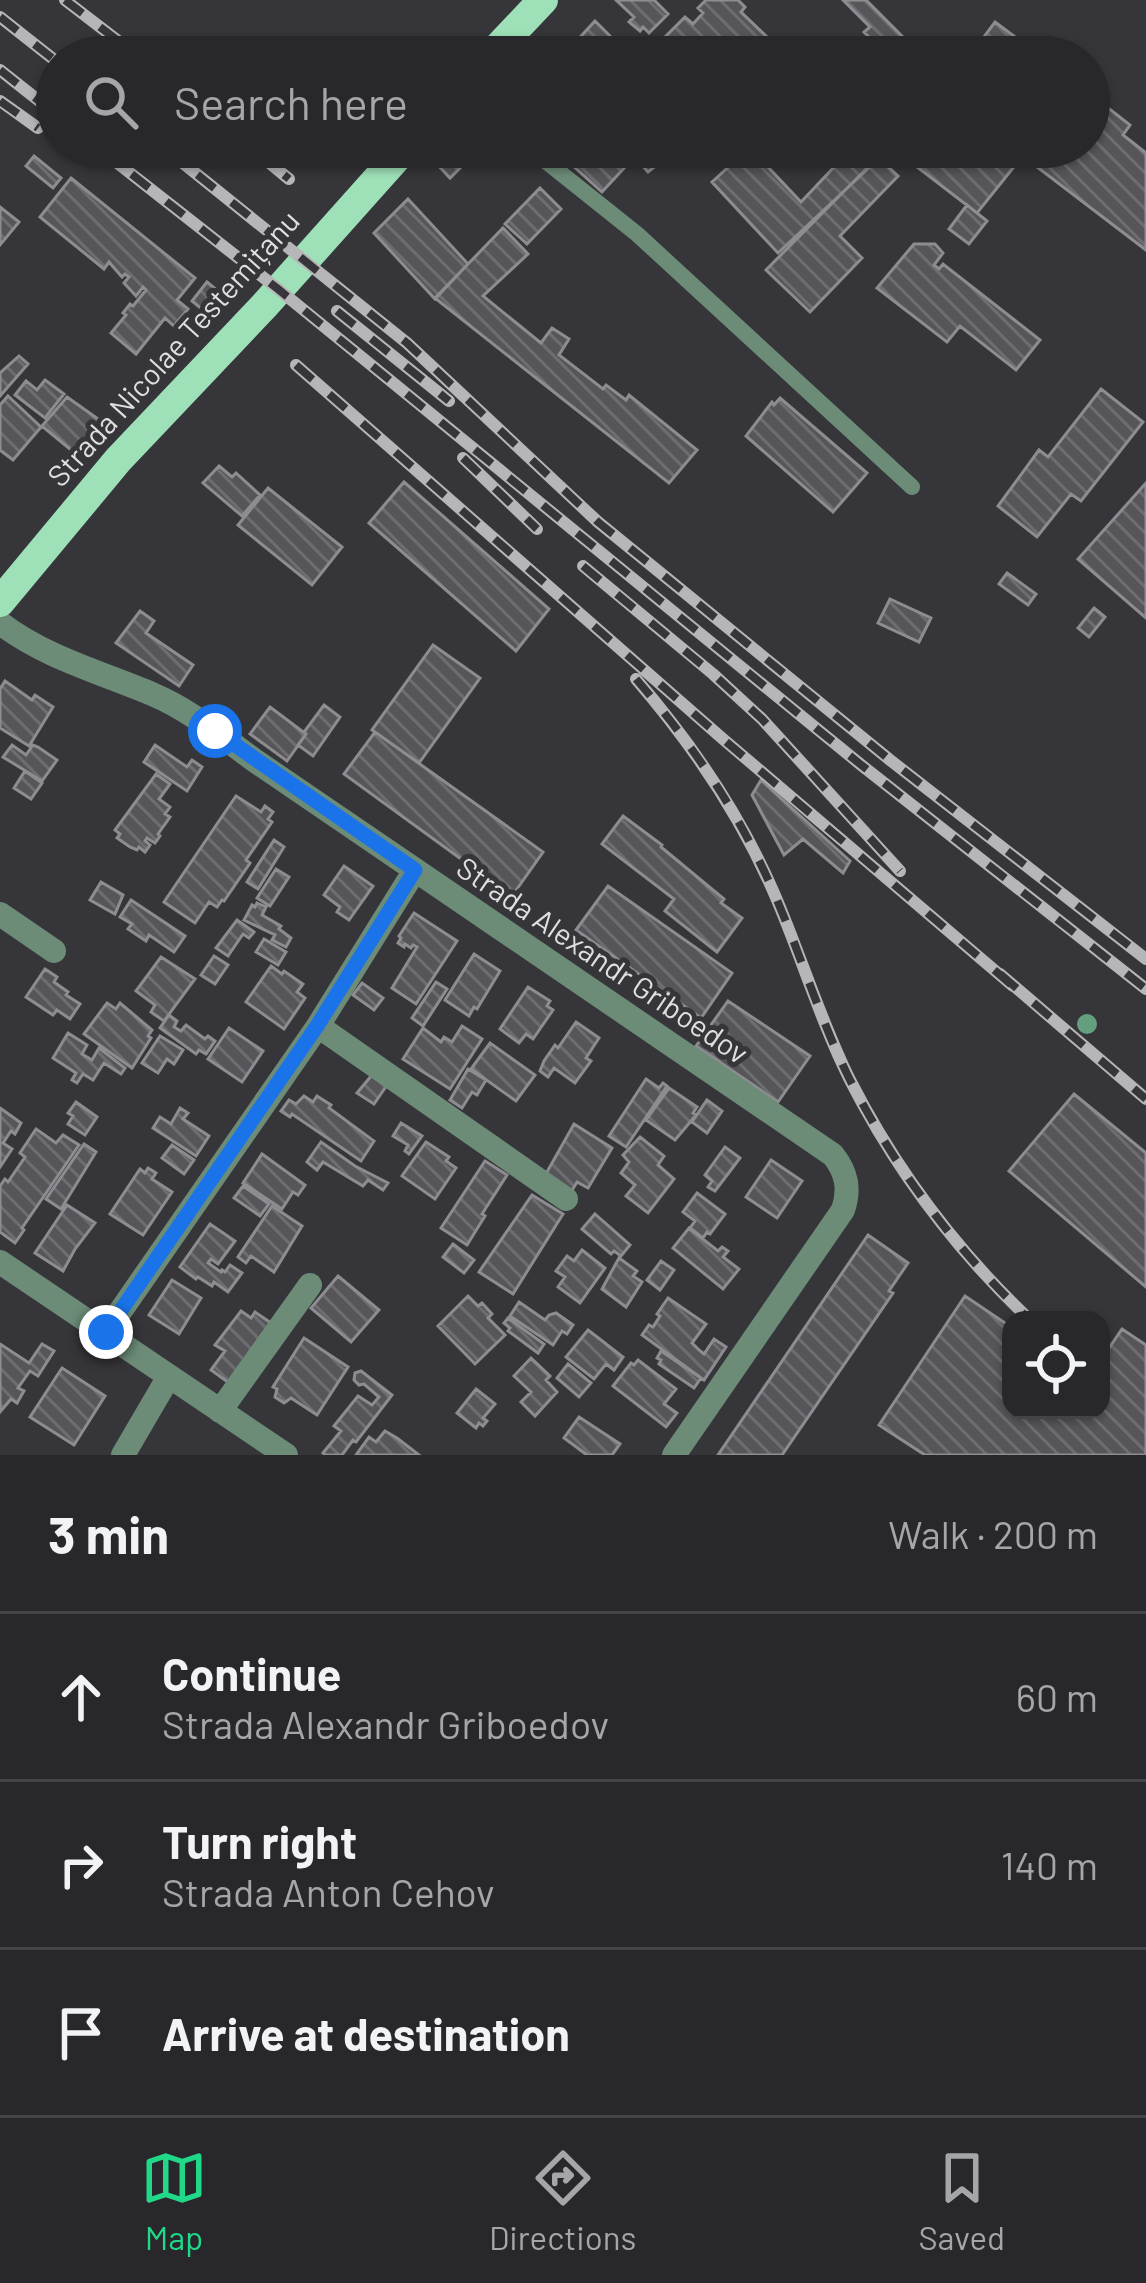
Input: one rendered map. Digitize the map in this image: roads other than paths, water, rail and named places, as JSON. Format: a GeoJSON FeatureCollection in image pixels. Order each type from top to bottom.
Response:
{"type":"FeatureCollection","features":[{"type":"Feature","properties":{"kind":"main road"},"geometry":{"type":"LineString","coordinates":[[509,36],[543,0]]}},
{"type":"Feature","properties":{"kind":"main road","name":"Strada Nicolae Testemițanu"},"geometry":{"type":"LineString","coordinates":[[0,602],[118,460],[387,168]]}},
{"type":"Feature","properties":{"kind":"street","name":"Strada Alexandr Griboedov"},"geometry":{"type":"LineString","coordinates":[[0,623],[59,658],[186,711],[833,1155],[842,1166],[848,1197],[843,1210],[674,1455]]}},
{"type":"Feature","properties":{"kind":"street"},"geometry":{"type":"LineString","coordinates":[[106,1332],[317,1026],[415,870]]}},
{"type":"Feature","properties":{"kind":"street"},"geometry":{"type":"LineString","coordinates":[[0,914],[54,951]]}},
{"type":"Feature","properties":{"kind":"street"},"geometry":{"type":"LineString","coordinates":[[317,1026],[566,1199]]}},
{"type":"Feature","properties":{"kind":"street"},"geometry":{"type":"LineString","coordinates":[[0,1262],[286,1455]]}},
{"type":"Feature","properties":{"kind":"street"},"geometry":{"type":"LineString","coordinates":[[220,1411],[310,1285]]}},
{"type":"Feature","properties":{"kind":"street"},"geometry":{"type":"LineString","coordinates":[[123,1455],[168,1378]]}},
{"type":"Feature","properties":{"kind":"lane"},"geometry":{"type":"LineString","coordinates":[[554,168],[637,234],[912,487]]}},
{"type":"Feature","properties":{"kind":"railway"},"geometry":{"type":"LineString","coordinates":[[65,0],[112,36]]}},
{"type":"Feature","properties":{"kind":"railway"},"geometry":{"type":"LineString","coordinates":[[0,17],[36,45]]}},
{"type":"Feature","properties":{"kind":"railway"},"geometry":{"type":"LineString","coordinates":[[0,70],[36,98]]}},
{"type":"Feature","properties":{"kind":"railway"},"geometry":{"type":"LineString","coordinates":[[0,101],[36,127]]}},
{"type":"Feature","properties":{"kind":"railway"},"geometry":{"type":"LineString","coordinates":[[124,168],[860,764],[1146,989]]}},
{"type":"Feature","properties":{"kind":"railway"},"geometry":{"type":"LineString","coordinates":[[189,168],[407,343],[598,522],[890,760],[1146,959]]}},
{"type":"Feature","properties":{"kind":"railway"},"geometry":{"type":"LineString","coordinates":[[276,168],[289,179]]}},
{"type":"Feature","properties":{"kind":"railway"},"geometry":{"type":"LineString","coordinates":[[337,311],[449,401]]}},
{"type":"Feature","properties":{"kind":"railway"},"geometry":{"type":"LineString","coordinates":[[296,365],[1013,986]]}},
{"type":"Feature","properties":{"kind":"railway"},"geometry":{"type":"LineString","coordinates":[[463,458],[537,529]]}},
{"type":"Feature","properties":{"kind":"railway"},"geometry":{"type":"LineString","coordinates":[[583,566],[762,719],[900,871]]}},
{"type":"Feature","properties":{"kind":"railway"},"geometry":{"type":"LineString","coordinates":[[636,679],[696,755],[746,836],[774,893],[839,1057],[887,1146],[953,1237],[1021,1311]]}},
{"type":"Feature","properties":{"kind":"railway"},"geometry":{"type":"LineString","coordinates":[[1000,974],[1146,1099]]}}]}
